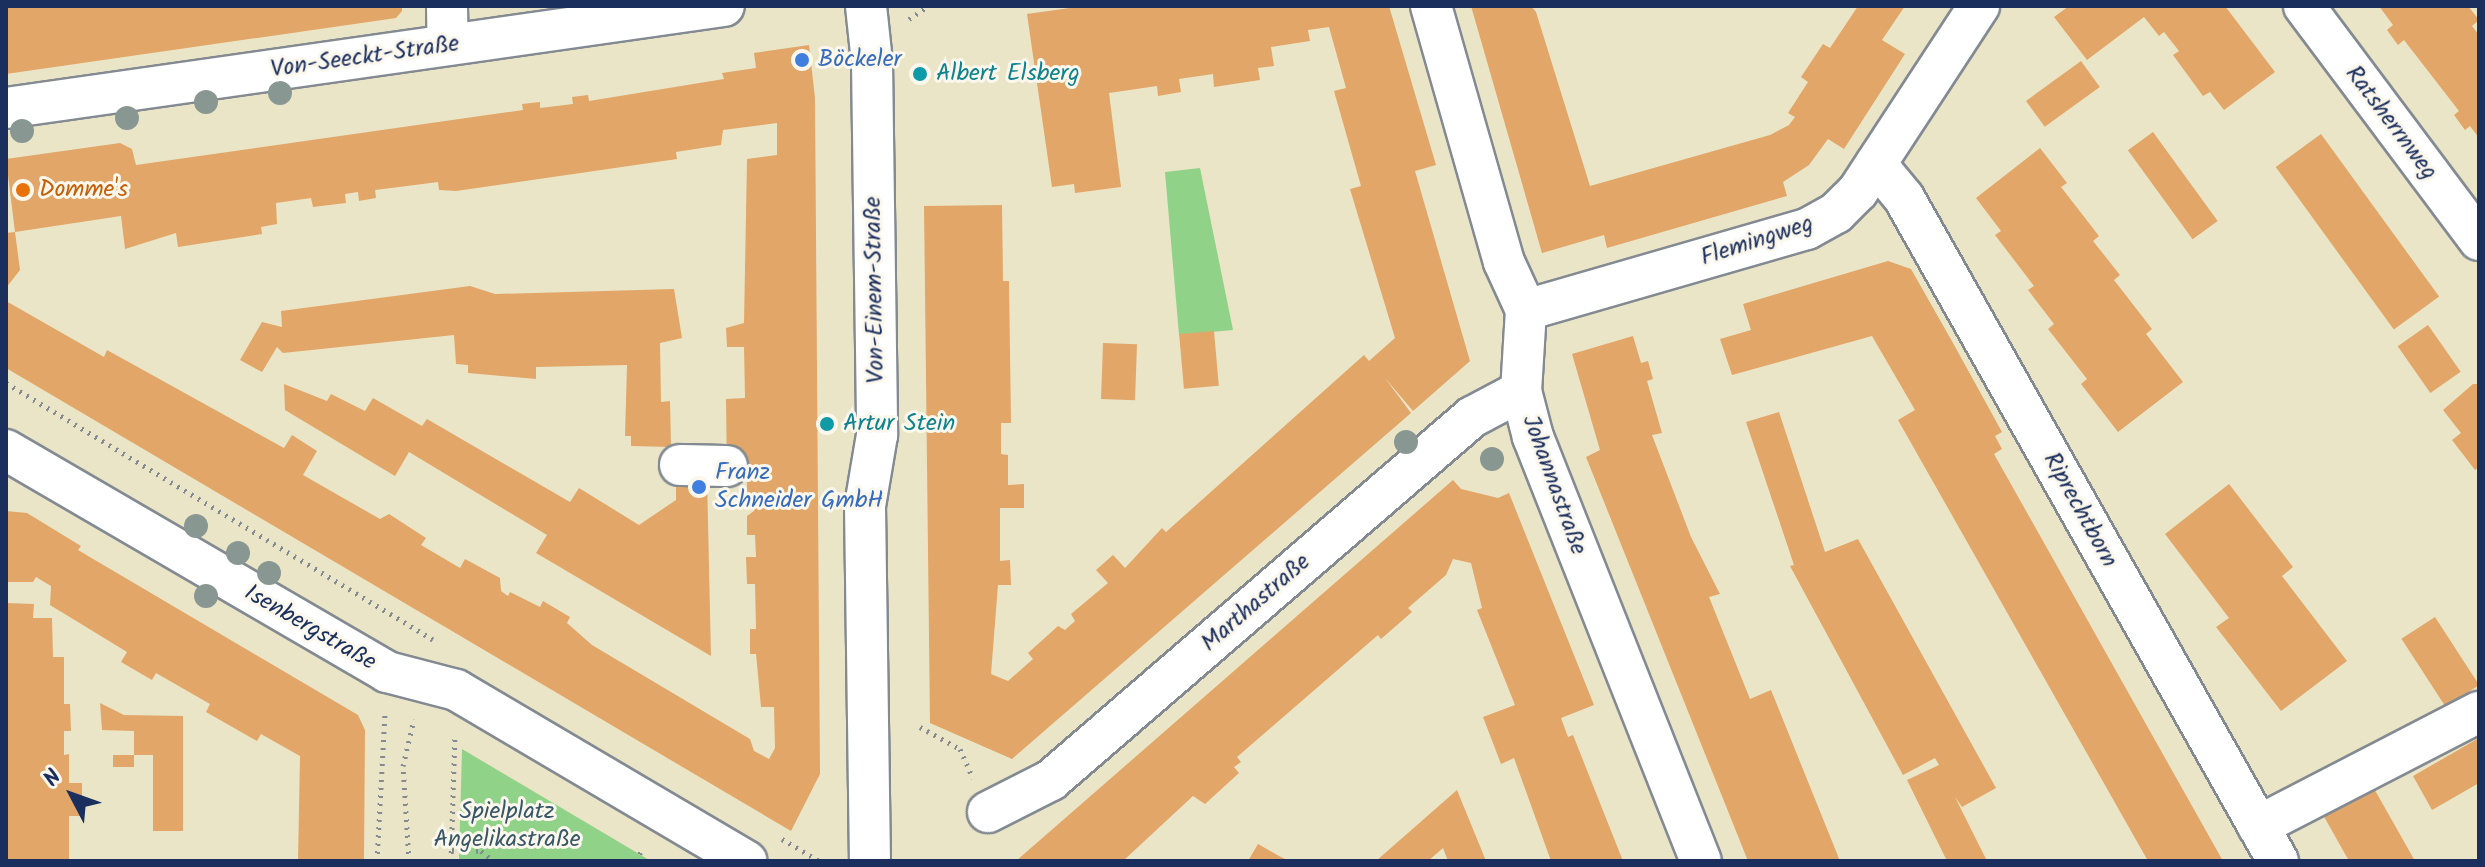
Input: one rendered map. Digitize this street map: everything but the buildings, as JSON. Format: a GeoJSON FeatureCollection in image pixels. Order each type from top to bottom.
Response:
{"type":"FeatureCollection","features":[{"type":"Feature","properties":{"kind":"street"},"geometry":{"type":"LineString","coordinates":[[447,6],[448,45]]}},
{"type":"Feature","properties":{"kind":"street","name":"Von-Seeckt-Straße"},"geometry":{"type":"LineString","coordinates":[[6,108],[724,6]]}},
{"type":"Feature","properties":{"kind":"street","name":"Von-Einem-Straße"},"geometry":{"type":"LineString","coordinates":[[866,6],[872,62],[877,435],[865,506],[870,861]]}},
{"type":"Feature","properties":{"kind":"street","name":"Johannastraße"},"geometry":{"type":"LineString","coordinates":[[1431,6],[1504,262],[1526,310],[1521,391],[1533,437],[1701,861]]}},
{"type":"Feature","properties":{"kind":"street","name":"Flemingweg"},"geometry":{"type":"LineString","coordinates":[[1526,310],[1807,229],[1836,213],[1876,164],[1979,6]]}},
{"type":"Feature","properties":{"kind":"street","name":"Ratsherrnweg"},"geometry":{"type":"LineString","coordinates":[[2304,6],[2479,240]]}},
{"type":"Feature","properties":{"kind":"street","name":"Riprechtborn"},"geometry":{"type":"LineString","coordinates":[[1876,164],[1904,198],[2278,861]]}},
{"type":"Feature","properties":{"kind":"street","name":"Marthastraße"},"geometry":{"type":"LineString","coordinates":[[988,812],[1051,780],[1472,417],[1521,391]]}},
{"type":"Feature","properties":{"kind":"street","name":"Isenbergstraße"},"geometry":{"type":"LineString","coordinates":[[6,450],[401,675],[456,690],[746,861]]}},
{"type":"Feature","properties":{"kind":"street"},"geometry":{"type":"LineString","coordinates":[[680,465],[727,466]]}},
{"type":"Feature","properties":{"kind":"street"},"geometry":{"type":"LineString","coordinates":[[2258,826],[2479,712]]}},
{"type":"Feature","properties":{"kind":"path"},"geometry":{"type":"LineString","coordinates":[[909,19],[928,6]]}},
{"type":"Feature","properties":{"kind":"path"},"geometry":{"type":"LineString","coordinates":[[6,383],[441,644]]}},
{"type":"Feature","properties":{"kind":"path"},"geometry":{"type":"LineString","coordinates":[[377,861],[401,675]]}},
{"type":"Feature","properties":{"kind":"path"},"geometry":{"type":"LineString","coordinates":[[401,675],[415,716],[403,766],[409,861]]}},
{"type":"Feature","properties":{"kind":"path"},"geometry":{"type":"LineString","coordinates":[[451,861],[456,690]]}},
{"type":"Feature","properties":{"kind":"path"},"geometry":{"type":"LineString","coordinates":[[920,727],[960,749],[988,812]]}},
{"type":"Feature","properties":{"kind":"path"},"geometry":{"type":"LineString","coordinates":[[778,837],[819,861]]}},
{"type":"Feature","properties":{"kind":"path"},"geometry":{"type":"LineString","coordinates":[[636,861],[645,844]]}},
{"type":"Feature","properties":{"kind":"path"},"geometry":{"type":"LineString","coordinates":[[452,849],[481,851],[494,861]]}},
{"type":"Feature","properties":{"kind":"path"},"geometry":{"type":"LineString","coordinates":[[601,861],[610,861]]}},
{"type":"Feature","properties":{"kind":"green space"},"geometry":{"type":"Polygon","coordinates":[[[1200,168],[1233,330],[1179,335],[1165,172],[1200,168]]]}},
{"type":"Feature","properties":{"kind":"green space","name":"Spielplatz Angelikastraße"},"geometry":{"type":"Polygon","coordinates":[[[462,749],[651,861],[459,861],[462,749]]]}},
{"type":"Feature","properties":{"kind":"place","name":"Böckeler"},"geometry":{"type":"Point","coordinates":[802,60]}},
{"type":"Feature","properties":{"kind":"place","name":"Albert Elsberg"},"geometry":{"type":"Point","coordinates":[920,74]}},
{"type":"Feature","properties":{"kind":"place","name":"Domme's"},"geometry":{"type":"Point","coordinates":[23,190]}},
{"type":"Feature","properties":{"kind":"place","name":"Artur Stein"},"geometry":{"type":"Point","coordinates":[827,424]}},
{"type":"Feature","properties":{"kind":"place","name":"Franz Schneider GmbH"},"geometry":{"type":"Point","coordinates":[699,487]}}]}
